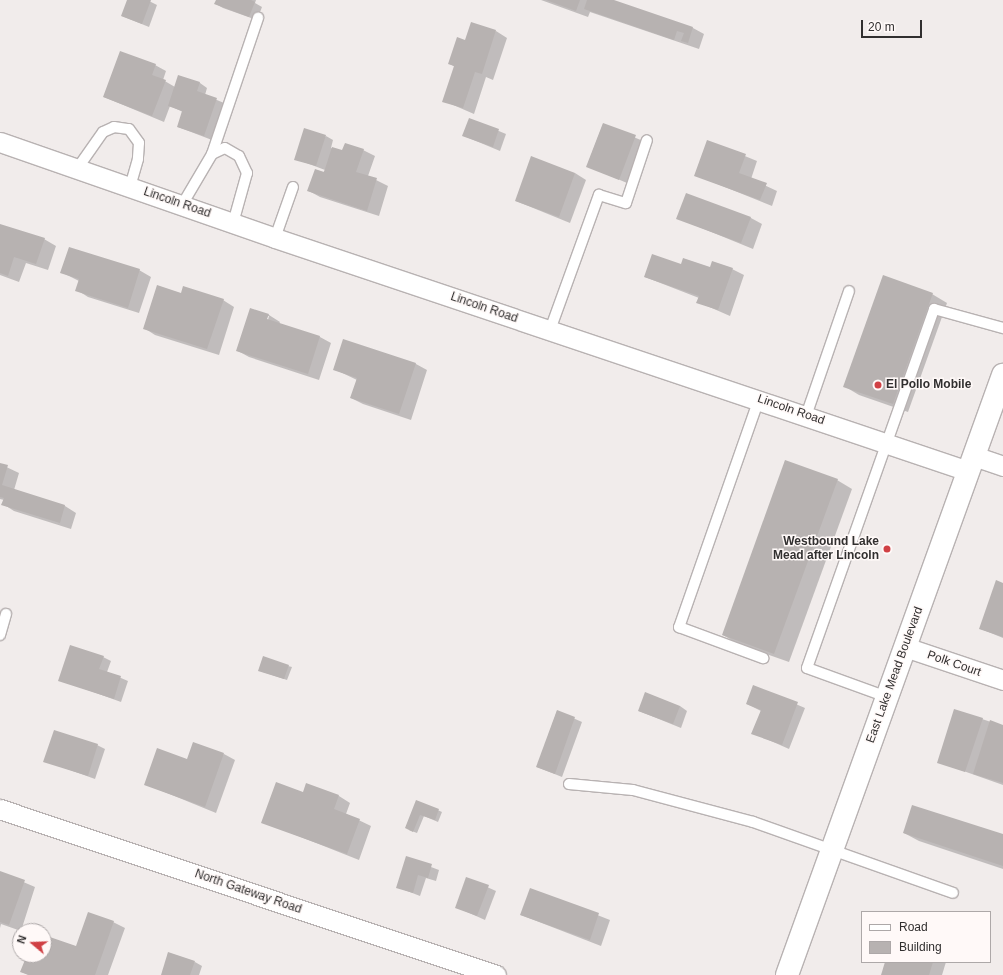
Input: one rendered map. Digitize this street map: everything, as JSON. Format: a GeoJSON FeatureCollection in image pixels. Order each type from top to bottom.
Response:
{"type":"FeatureCollection","features":[{"type":"Feature","properties":{"kind":"main road","name":"East Lake Mead Boulevard"},"geometry":{"type":"LineString","coordinates":[[787,975],[1003,374]]}},
{"type":"Feature","properties":{"kind":"street","name":"Lincoln Road"},"geometry":{"type":"LineString","coordinates":[[0,142],[276,238],[759,399],[886,443],[971,464],[1003,466]]}},
{"type":"Feature","properties":{"kind":"street","name":"Polk Court"},"geometry":{"type":"LineString","coordinates":[[905,647],[1003,680]]}},
{"type":"Feature","properties":{"kind":"street","name":"North Gateway Road"},"geometry":{"type":"LineString","coordinates":[[0,809],[496,975]]}},
{"type":"Feature","properties":{"kind":"lane"},"geometry":{"type":"LineString","coordinates":[[182,205],[212,154],[258,18]]}},
{"type":"Feature","properties":{"kind":"lane"},"geometry":{"type":"LineString","coordinates":[[77,168],[103,132],[114,127],[129,129],[139,143],[138,159],[130,187]]}},
{"type":"Feature","properties":{"kind":"lane"},"geometry":{"type":"LineString","coordinates":[[550,330],[599,195],[626,203],[647,140]]}},
{"type":"Feature","properties":{"kind":"lane"},"geometry":{"type":"LineString","coordinates":[[212,154],[225,148],[239,156],[247,173],[233,223]]}},
{"type":"Feature","properties":{"kind":"lane"},"geometry":{"type":"LineString","coordinates":[[276,238],[293,187]]}},
{"type":"Feature","properties":{"kind":"lane"},"geometry":{"type":"LineString","coordinates":[[806,416],[849,290]]}},
{"type":"Feature","properties":{"kind":"lane"},"geometry":{"type":"LineString","coordinates":[[887,697],[807,668],[934,309],[1003,328]]}},
{"type":"Feature","properties":{"kind":"lane"},"geometry":{"type":"LineString","coordinates":[[759,399],[679,627],[763,658]]}},
{"type":"Feature","properties":{"kind":"lane"},"geometry":{"type":"LineString","coordinates":[[0,635],[6,614]]}},
{"type":"Feature","properties":{"kind":"lane"},"geometry":{"type":"LineString","coordinates":[[569,784],[633,790],[752,822],[953,893]]}},
{"type":"Feature","properties":{"kind":"building"},"geometry":{"type":"Polygon","coordinates":[[[127,0],[151,0],[142,24],[121,16],[127,0]]]}},
{"type":"Feature","properties":{"kind":"building"},"geometry":{"type":"Polygon","coordinates":[[[216,0],[251,0],[255,2],[249,17],[214,4],[216,0]]]}},
{"type":"Feature","properties":{"kind":"building"},"geometry":{"type":"Polygon","coordinates":[[[546,0],[580,0],[576,11],[546,0]]]}},
{"type":"Feature","properties":{"kind":"building"},"geometry":{"type":"Polygon","coordinates":[[[587,0],[614,0],[693,27],[688,43],[681,41],[684,33],[677,31],[674,40],[584,9],[587,0]]]}},
{"type":"Feature","properties":{"kind":"building"},"geometry":{"type":"Polygon","coordinates":[[[471,22],[496,30],[482,74],[475,72],[463,108],[442,102],[454,66],[448,64],[457,37],[465,40],[471,22]]]}},
{"type":"Feature","properties":{"kind":"building"},"geometry":{"type":"Polygon","coordinates":[[[120,51],[156,64],[152,75],[166,80],[152,116],[103,97],[120,51]]]}},
{"type":"Feature","properties":{"kind":"building"},"geometry":{"type":"Polygon","coordinates":[[[178,75],[200,82],[197,91],[217,98],[204,136],[177,127],[182,111],[168,106],[178,75]]]}},
{"type":"Feature","properties":{"kind":"building"},"geometry":{"type":"Polygon","coordinates":[[[469,118],[499,129],[493,147],[462,136],[469,118]]]}},
{"type":"Feature","properties":{"kind":"building"},"geometry":{"type":"Polygon","coordinates":[[[603,123],[636,135],[619,180],[586,167],[603,123]]]}},
{"type":"Feature","properties":{"kind":"building"},"geometry":{"type":"Polygon","coordinates":[[[304,128],[326,135],[316,166],[294,160],[304,128]]]}},
{"type":"Feature","properties":{"kind":"building"},"geometry":{"type":"Polygon","coordinates":[[[707,140],[746,154],[739,173],[767,183],[760,200],[694,176],[707,140]]]}},
{"type":"Feature","properties":{"kind":"building"},"geometry":{"type":"Polygon","coordinates":[[[345,143],[364,149],[356,172],[377,178],[367,211],[307,191],[315,169],[324,172],[332,147],[342,150],[345,143]]]}},
{"type":"Feature","properties":{"kind":"building"},"geometry":{"type":"Polygon","coordinates":[[[531,156],[575,173],[559,217],[515,201],[531,156]]]}},
{"type":"Feature","properties":{"kind":"building"},"geometry":{"type":"Polygon","coordinates":[[[686,193],[751,217],[741,243],[676,219],[686,193]]]}},
{"type":"Feature","properties":{"kind":"building"},"geometry":{"type":"Polygon","coordinates":[[[0,224],[45,238],[36,264],[14,257],[8,276],[0,273],[0,224]]]}},
{"type":"Feature","properties":{"kind":"building"},"geometry":{"type":"Polygon","coordinates":[[[69,247],[140,269],[128,308],[75,291],[79,279],[60,273],[69,247]]]}},
{"type":"Feature","properties":{"kind":"building"},"geometry":{"type":"Polygon","coordinates":[[[652,254],[681,264],[683,258],[710,267],[712,261],[733,268],[718,310],[696,303],[699,296],[644,277],[652,254]]]}},
{"type":"Feature","properties":{"kind":"building"},"geometry":{"type":"Polygon","coordinates":[[[883,275],[933,293],[893,404],[843,387],[883,275]]]}},
{"type":"Feature","properties":{"kind":"building"},"geometry":{"type":"Polygon","coordinates":[[[157,285],[181,293],[183,286],[224,299],[207,349],[143,329],[157,285]]]}},
{"type":"Feature","properties":{"kind":"building"},"geometry":{"type":"Polygon","coordinates":[[[250,308],[269,314],[267,319],[320,336],[308,374],[236,351],[250,308]]]}},
{"type":"Feature","properties":{"kind":"building"},"geometry":{"type":"Polygon","coordinates":[[[343,339],[416,363],[399,414],[350,398],[357,378],[333,370],[343,339]]]}},
{"type":"Feature","properties":{"kind":"building"},"geometry":{"type":"Polygon","coordinates":[[[785,460],[838,479],[774,654],[722,635],[785,460]]]}},
{"type":"Feature","properties":{"kind":"building"},"geometry":{"type":"Polygon","coordinates":[[[0,463],[8,465],[2,485],[65,505],[60,523],[1,505],[4,498],[0,497],[0,463]]]}},
{"type":"Feature","properties":{"kind":"building"},"geometry":{"type":"Polygon","coordinates":[[[996,580],[1003,583],[1003,637],[979,629],[996,580]]]}},
{"type":"Feature","properties":{"kind":"building"},"geometry":{"type":"Polygon","coordinates":[[[70,645],[104,656],[99,669],[121,676],[114,699],[58,681],[70,645]]]}},
{"type":"Feature","properties":{"kind":"building"},"geometry":{"type":"Polygon","coordinates":[[[263,656],[289,665],[284,679],[258,671],[263,656]]]}},
{"type":"Feature","properties":{"kind":"building"},"geometry":{"type":"Polygon","coordinates":[[[753,685],[798,702],[782,745],[751,734],[761,710],[746,704],[753,685]]]}},
{"type":"Feature","properties":{"kind":"building"},"geometry":{"type":"Polygon","coordinates":[[[645,692],[680,706],[673,724],[638,711],[645,692]]]}},
{"type":"Feature","properties":{"kind":"building"},"geometry":{"type":"Polygon","coordinates":[[[954,709],[983,718],[965,772],[937,763],[954,709]]]}},
{"type":"Feature","properties":{"kind":"building"},"geometry":{"type":"Polygon","coordinates":[[[557,710],[575,717],[555,774],[536,767],[557,710]]]}},
{"type":"Feature","properties":{"kind":"building"},"geometry":{"type":"Polygon","coordinates":[[[990,720],[1003,725],[1003,783],[973,774],[990,720]]]}},
{"type":"Feature","properties":{"kind":"building"},"geometry":{"type":"Polygon","coordinates":[[[54,730],[98,744],[88,776],[43,762],[54,730]]]}},
{"type":"Feature","properties":{"kind":"building"},"geometry":{"type":"Polygon","coordinates":[[[193,742],[224,753],[205,807],[144,785],[157,748],[187,759],[193,742]]]}},
{"type":"Feature","properties":{"kind":"building"},"geometry":{"type":"Polygon","coordinates":[[[276,782],[303,792],[306,783],[339,795],[334,809],[360,819],[347,854],[261,823],[276,782]]]}},
{"type":"Feature","properties":{"kind":"building"},"geometry":{"type":"Polygon","coordinates":[[[416,800],[439,809],[435,820],[420,815],[413,832],[405,828],[416,800]]]}},
{"type":"Feature","properties":{"kind":"building"},"geometry":{"type":"Polygon","coordinates":[[[912,805],[1003,834],[1003,866],[903,833],[912,805]]]}},
{"type":"Feature","properties":{"kind":"building"},"geometry":{"type":"Polygon","coordinates":[[[406,856],[432,864],[428,878],[418,875],[413,893],[396,888],[406,856]]]}},
{"type":"Feature","properties":{"kind":"building"},"geometry":{"type":"Polygon","coordinates":[[[0,871],[25,880],[9,925],[0,922],[0,871]]]}},
{"type":"Feature","properties":{"kind":"building"},"geometry":{"type":"Polygon","coordinates":[[[466,877],[489,885],[477,916],[455,908],[466,877]]]}},
{"type":"Feature","properties":{"kind":"building"},"geometry":{"type":"Polygon","coordinates":[[[530,888],[599,913],[590,940],[520,915],[530,888]]]}},
{"type":"Feature","properties":{"kind":"building"},"geometry":{"type":"Polygon","coordinates":[[[88,912],[114,921],[95,975],[29,975],[20,972],[24,963],[52,963],[52,938],[76,946],[88,912]]]}},
{"type":"Feature","properties":{"kind":"building"},"geometry":{"type":"Polygon","coordinates":[[[168,952],[195,961],[190,975],[161,975],[168,952]]]}},
{"type":"Feature","properties":{"kind":"building"},"geometry":{"type":"Polygon","coordinates":[[[885,963],[933,963],[929,975],[881,975],[885,963]]]}},
{"type":"Feature","properties":{"kind":"place","name":"El Pollo Mobile"},"geometry":{"type":"Point","coordinates":[878,385]}},
{"type":"Feature","properties":{"kind":"place","name":"Westbound Lake Mead after Lincoln"},"geometry":{"type":"Point","coordinates":[887,549]}}]}
